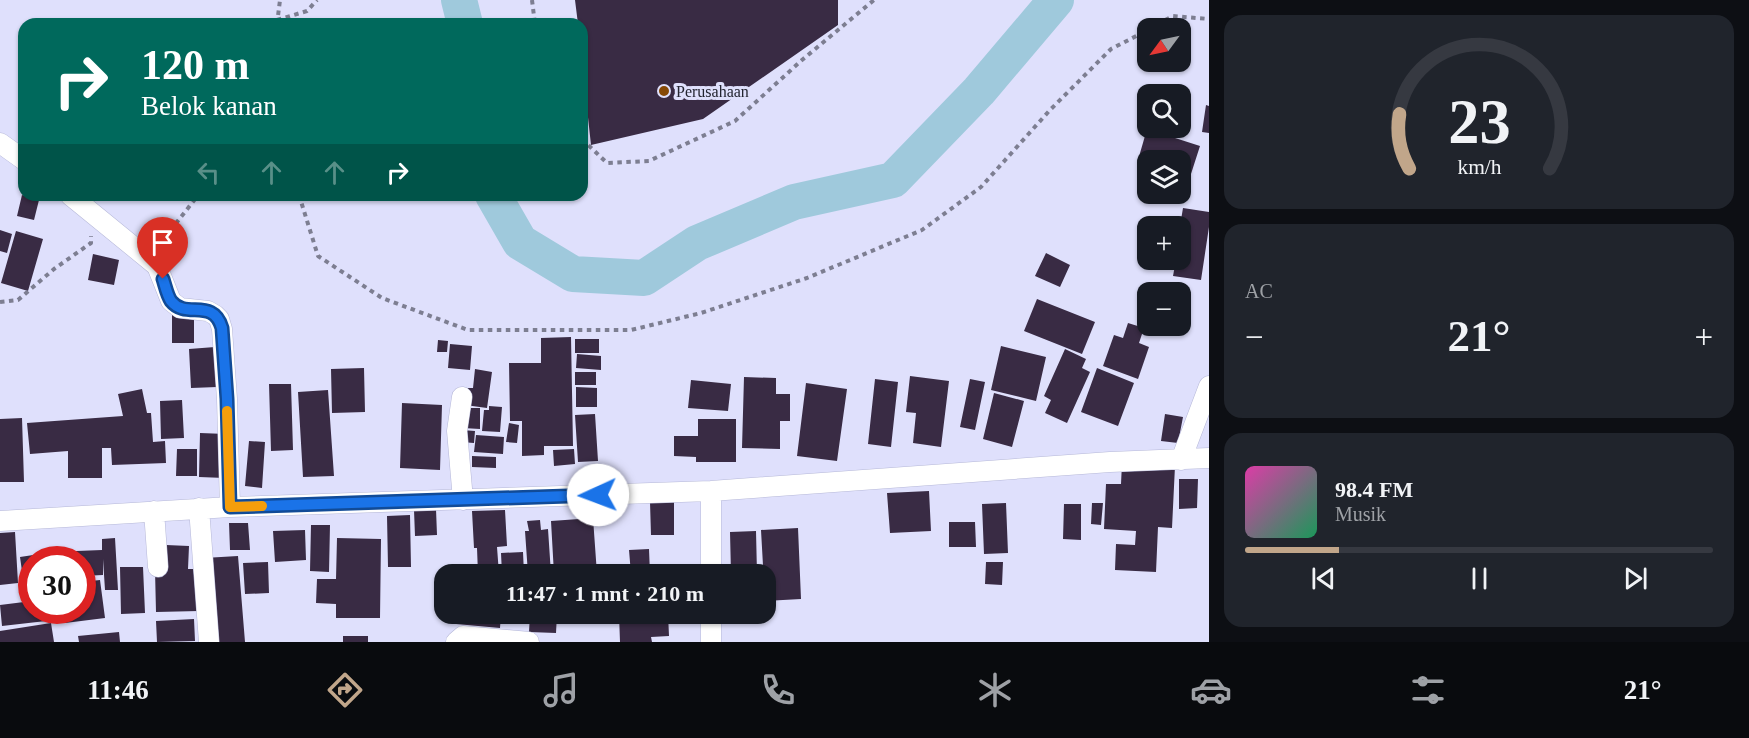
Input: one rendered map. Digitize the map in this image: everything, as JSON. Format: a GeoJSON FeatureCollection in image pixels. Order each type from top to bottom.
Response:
{"type":"FeatureCollection","features":[{"type":"Feature","properties":{"kind":"street"},"geometry":{"type":"LineString","coordinates":[[0,143],[18,156]]}},
{"type":"Feature","properties":{"kind":"street"},"geometry":{"type":"LineString","coordinates":[[77,201],[157,266],[171,302],[180,308],[208,311],[219,319],[222,328],[227,399],[230,507]]}},
{"type":"Feature","properties":{"kind":"street"},"geometry":{"type":"LineString","coordinates":[[1181,460],[1209,386]]}},
{"type":"Feature","properties":{"kind":"street"},"geometry":{"type":"LineString","coordinates":[[462,397],[457,431],[463,500]]}},
{"type":"Feature","properties":{"kind":"street"},"geometry":{"type":"LineString","coordinates":[[0,521],[199,508],[711,490],[1110,462],[1209,458]]}},
{"type":"Feature","properties":{"kind":"street"},"geometry":{"type":"LineString","coordinates":[[711,490],[711,564]]}},
{"type":"Feature","properties":{"kind":"street"},"geometry":{"type":"LineString","coordinates":[[199,508],[208,642]]}},
{"type":"Feature","properties":{"kind":"street"},"geometry":{"type":"LineString","coordinates":[[154,511],[158,567]]}},
{"type":"Feature","properties":{"kind":"street"},"geometry":{"type":"LineString","coordinates":[[711,624],[711,642]]}},
{"type":"Feature","properties":{"kind":"street"},"geometry":{"type":"LineString","coordinates":[[456,642],[463,636],[529,642]]}},
{"type":"Feature","properties":{"kind":"path"},"geometry":{"type":"LineString","coordinates":[[278,18],[280,0]]}},
{"type":"Feature","properties":{"kind":"path"},"geometry":{"type":"LineString","coordinates":[[288,18],[307,11],[317,0]]}},
{"type":"Feature","properties":{"kind":"path"},"geometry":{"type":"LineString","coordinates":[[532,0],[534,18]]}},
{"type":"Feature","properties":{"kind":"path"},"geometry":{"type":"LineString","coordinates":[[588,145],[607,163],[649,161],[735,121],[802,60],[874,0]]}},
{"type":"Feature","properties":{"kind":"path"},"geometry":{"type":"LineString","coordinates":[[1169,18],[1173,16],[1209,19]]}},
{"type":"Feature","properties":{"kind":"path"},"geometry":{"type":"LineString","coordinates":[[301,201],[318,256],[382,298],[468,330],[631,330],[701,313],[807,278],[922,231],[981,187],[1050,111],[1111,49],[1137,35]]}},
{"type":"Feature","properties":{"kind":"path"},"geometry":{"type":"LineString","coordinates":[[152,261],[169,232],[194,201]]}},
{"type":"Feature","properties":{"kind":"path"},"geometry":{"type":"LineString","coordinates":[[0,302],[18,300],[54,269],[91,243],[93,214]]}},
{"type":"Feature","properties":{"kind":"building","name":"Perusahaan"},"geometry":{"type":"Polygon","coordinates":[[[575,0],[838,0],[838,25],[703,119],[591,145],[588,117],[588,18],[577,18],[575,0]]]}},
{"type":"Feature","properties":{"kind":"building"},"geometry":{"type":"Polygon","coordinates":[[[1206,105],[1209,106],[1209,133],[1202,132],[1206,105]]]}},
{"type":"Feature","properties":{"kind":"building"},"geometry":{"type":"Polygon","coordinates":[[[1144,138],[1175,138],[1200,146],[1191,174],[1191,150],[1141,150],[1144,138]]]}},
{"type":"Feature","properties":{"kind":"building"},"geometry":{"type":"Polygon","coordinates":[[[21,201],[39,201],[34,220],[17,216],[21,201]]]}},
{"type":"Feature","properties":{"kind":"building"},"geometry":{"type":"Polygon","coordinates":[[[1183,208],[1209,212],[1201,280],[1173,276],[1174,270],[1191,270],[1191,216],[1182,216],[1183,208]]]}},
{"type":"Feature","properties":{"kind":"building"},"geometry":{"type":"Polygon","coordinates":[[[0,230],[12,234],[7,253],[0,251],[0,230]]]}},
{"type":"Feature","properties":{"kind":"building"},"geometry":{"type":"Polygon","coordinates":[[[16,231],[43,239],[28,291],[1,283],[16,231]]]}},
{"type":"Feature","properties":{"kind":"building"},"geometry":{"type":"Polygon","coordinates":[[[1046,253],[1070,265],[1060,287],[1035,276],[1046,253]]]}},
{"type":"Feature","properties":{"kind":"building"},"geometry":{"type":"Polygon","coordinates":[[[93,254],[119,260],[114,285],[88,280],[93,254]]]}},
{"type":"Feature","properties":{"kind":"building"},"geometry":{"type":"Polygon","coordinates":[[[1037,299],[1095,322],[1082,354],[1024,331],[1037,299]]]}},
{"type":"Feature","properties":{"kind":"building"},"geometry":{"type":"Polygon","coordinates":[[[172,312],[194,312],[194,343],[172,343],[172,312]]]}},
{"type":"Feature","properties":{"kind":"building"},"geometry":{"type":"Polygon","coordinates":[[[1128,323],[1137,326],[1137,336],[1141,336],[1139,343],[1149,347],[1138,379],[1103,366],[1114,335],[1123,338],[1128,323]]]}},
{"type":"Feature","properties":{"kind":"building"},"geometry":{"type":"Polygon","coordinates":[[[571,337],[573,446],[544,446],[544,455],[522,456],[522,421],[510,421],[509,363],[541,363],[541,338],[571,337]]]}},
{"type":"Feature","properties":{"kind":"building"},"geometry":{"type":"Polygon","coordinates":[[[575,339],[599,339],[599,353],[575,353],[575,339]]]}},
{"type":"Feature","properties":{"kind":"building"},"geometry":{"type":"Polygon","coordinates":[[[438,340],[448,341],[447,352],[437,352],[438,340]]]}},
{"type":"Feature","properties":{"kind":"building"},"geometry":{"type":"Polygon","coordinates":[[[450,344],[472,346],[470,370],[448,368],[450,344]]]}},
{"type":"Feature","properties":{"kind":"building"},"geometry":{"type":"Polygon","coordinates":[[[1001,346],[1046,357],[1036,401],[991,390],[1001,346]]]}},
{"type":"Feature","properties":{"kind":"building"},"geometry":{"type":"Polygon","coordinates":[[[215,347],[217,387],[191,388],[189,349],[215,347]]]}},
{"type":"Feature","properties":{"kind":"building"},"geometry":{"type":"Polygon","coordinates":[[[1065,349],[1086,359],[1082,368],[1090,372],[1067,423],[1045,413],[1051,400],[1044,396],[1065,349]]]}},
{"type":"Feature","properties":{"kind":"building"},"geometry":{"type":"Polygon","coordinates":[[[577,354],[601,356],[601,370],[576,368],[577,354]]]}},
{"type":"Feature","properties":{"kind":"building"},"geometry":{"type":"Polygon","coordinates":[[[364,368],[365,412],[332,413],[331,369],[364,368]]]}},
{"type":"Feature","properties":{"kind":"building"},"geometry":{"type":"Polygon","coordinates":[[[1097,368],[1134,383],[1118,426],[1081,412],[1097,368]]]}},
{"type":"Feature","properties":{"kind":"building"},"geometry":{"type":"Polygon","coordinates":[[[475,369],[492,372],[487,408],[465,405],[467,388],[473,388],[475,369]]]}},
{"type":"Feature","properties":{"kind":"building"},"geometry":{"type":"Polygon","coordinates":[[[575,372],[596,372],[596,385],[575,385],[575,372]]]}},
{"type":"Feature","properties":{"kind":"building"},"geometry":{"type":"Polygon","coordinates":[[[910,376],[949,381],[941,447],[913,443],[916,413],[906,412],[910,376]]]}},
{"type":"Feature","properties":{"kind":"building"},"geometry":{"type":"Polygon","coordinates":[[[744,377],[776,378],[776,394],[790,394],[790,421],[780,421],[780,449],[742,448],[744,377]]]}},
{"type":"Feature","properties":{"kind":"building"},"geometry":{"type":"Polygon","coordinates":[[[875,379],[898,382],[891,447],[868,444],[875,379]]]}},
{"type":"Feature","properties":{"kind":"building"},"geometry":{"type":"Polygon","coordinates":[[[970,379],[985,382],[975,430],[960,427],[970,379]]]}},
{"type":"Feature","properties":{"kind":"building"},"geometry":{"type":"Polygon","coordinates":[[[691,380],[731,384],[728,411],[688,408],[691,380]]]}},
{"type":"Feature","properties":{"kind":"building"},"geometry":{"type":"Polygon","coordinates":[[[806,383],[847,389],[837,461],[797,456],[806,383]]]}},
{"type":"Feature","properties":{"kind":"building"},"geometry":{"type":"Polygon","coordinates":[[[269,384],[291,384],[293,450],[271,451],[269,384]]]}},
{"type":"Feature","properties":{"kind":"building"},"geometry":{"type":"Polygon","coordinates":[[[576,387],[597,388],[597,407],[576,407],[576,387]]]}},
{"type":"Feature","properties":{"kind":"building"},"geometry":{"type":"Polygon","coordinates":[[[142,389],[147,413],[151,413],[153,442],[165,441],[166,463],[112,465],[111,448],[102,448],[102,478],[68,478],[68,451],[30,454],[27,423],[123,416],[118,394],[142,389]]]}},
{"type":"Feature","properties":{"kind":"building"},"geometry":{"type":"Polygon","coordinates":[[[328,390],[334,476],[303,477],[298,392],[328,390]]]}},
{"type":"Feature","properties":{"kind":"building"},"geometry":{"type":"Polygon","coordinates":[[[994,393],[1024,401],[1012,447],[983,439],[994,393]]]}},
{"type":"Feature","properties":{"kind":"building"},"geometry":{"type":"Polygon","coordinates":[[[182,400],[184,438],[161,439],[160,401],[182,400]]]}},
{"type":"Feature","properties":{"kind":"building"},"geometry":{"type":"Polygon","coordinates":[[[402,403],[442,405],[440,470],[400,468],[402,403]]]}},
{"type":"Feature","properties":{"kind":"building"},"geometry":{"type":"Polygon","coordinates":[[[489,406],[502,407],[500,432],[482,431],[484,410],[489,410],[489,406]]]}},
{"type":"Feature","properties":{"kind":"building"},"geometry":{"type":"Polygon","coordinates":[[[463,408],[480,408],[480,429],[463,428],[463,408]]]}},
{"type":"Feature","properties":{"kind":"building"},"geometry":{"type":"Polygon","coordinates":[[[595,414],[598,461],[578,462],[575,415],[595,414]]]}},
{"type":"Feature","properties":{"kind":"building"},"geometry":{"type":"Polygon","coordinates":[[[1165,414],[1183,417],[1178,443],[1161,441],[1165,414]]]}},
{"type":"Feature","properties":{"kind":"building"},"geometry":{"type":"Polygon","coordinates":[[[22,418],[24,482],[0,482],[0,419],[22,418]]]}},
{"type":"Feature","properties":{"kind":"building"},"geometry":{"type":"Polygon","coordinates":[[[698,419],[736,419],[736,462],[696,462],[696,457],[674,456],[674,436],[698,436],[698,419]]]}},
{"type":"Feature","properties":{"kind":"building"},"geometry":{"type":"Polygon","coordinates":[[[509,423],[519,425],[517,443],[506,442],[509,423]]]}},
{"type":"Feature","properties":{"kind":"building"},"geometry":{"type":"Polygon","coordinates":[[[462,430],[475,431],[474,443],[461,442],[462,430]]]}},
{"type":"Feature","properties":{"kind":"building"},"geometry":{"type":"Polygon","coordinates":[[[200,433],[226,434],[225,478],[199,477],[200,433]]]}},
{"type":"Feature","properties":{"kind":"building"},"geometry":{"type":"Polygon","coordinates":[[[476,435],[504,437],[503,454],[474,452],[476,435]]]}},
{"type":"Feature","properties":{"kind":"building"},"geometry":{"type":"Polygon","coordinates":[[[249,441],[265,442],[262,488],[245,486],[249,441]]]}},
{"type":"Feature","properties":{"kind":"building"},"geometry":{"type":"Polygon","coordinates":[[[177,449],[197,449],[197,476],[176,476],[177,449]]]}},
{"type":"Feature","properties":{"kind":"building"},"geometry":{"type":"Polygon","coordinates":[[[574,449],[575,464],[554,466],[553,450],[574,449]]]}},
{"type":"Feature","properties":{"kind":"building"},"geometry":{"type":"Polygon","coordinates":[[[472,456],[496,457],[496,468],[472,467],[472,456]]]}},
{"type":"Feature","properties":{"kind":"building"},"geometry":{"type":"Polygon","coordinates":[[[1122,463],[1175,466],[1172,528],[1158,527],[1156,572],[1115,570],[1116,544],[1135,545],[1136,531],[1104,529],[1106,484],[1121,484],[1122,463]]]}},
{"type":"Feature","properties":{"kind":"building"},"geometry":{"type":"Polygon","coordinates":[[[1179,479],[1198,479],[1197,508],[1179,509],[1179,479]]]}},
{"type":"Feature","properties":{"kind":"building"},"geometry":{"type":"Polygon","coordinates":[[[929,491],[931,531],[890,533],[887,493],[929,491]]]}},
{"type":"Feature","properties":{"kind":"building"},"geometry":{"type":"Polygon","coordinates":[[[650,502],[674,502],[674,535],[651,535],[650,502]]]}},
{"type":"Feature","properties":{"kind":"building"},"geometry":{"type":"Polygon","coordinates":[[[1006,503],[1008,553],[984,554],[982,504],[1006,503]]]}},
{"type":"Feature","properties":{"kind":"building"},"geometry":{"type":"Polygon","coordinates":[[[1092,503],[1103,503],[1101,525],[1091,524],[1092,503]]]}},
{"type":"Feature","properties":{"kind":"building"},"geometry":{"type":"Polygon","coordinates":[[[1064,504],[1081,504],[1081,540],[1063,539],[1064,504]]]}},
{"type":"Feature","properties":{"kind":"building"},"geometry":{"type":"Polygon","coordinates":[[[436,509],[437,535],[415,536],[414,510],[436,509]]]}},
{"type":"Feature","properties":{"kind":"building"},"geometry":{"type":"Polygon","coordinates":[[[505,510],[507,546],[497,547],[498,564],[478,564],[477,548],[474,548],[472,511],[505,510]]]}},
{"type":"Feature","properties":{"kind":"building"},"geometry":{"type":"Polygon","coordinates":[[[410,515],[411,567],[388,567],[387,516],[410,515]]]}},
{"type":"Feature","properties":{"kind":"building"},"geometry":{"type":"Polygon","coordinates":[[[593,518],[596,564],[553,564],[551,521],[593,518]]]}},
{"type":"Feature","properties":{"kind":"building"},"geometry":{"type":"Polygon","coordinates":[[[540,520],[541,530],[548,529],[550,564],[527,564],[525,531],[529,531],[527,521],[540,520]]]}},
{"type":"Feature","properties":{"kind":"building"},"geometry":{"type":"Polygon","coordinates":[[[949,522],[975,522],[976,547],[949,547],[949,522]]]}},
{"type":"Feature","properties":{"kind":"building"},"geometry":{"type":"Polygon","coordinates":[[[229,523],[248,523],[250,550],[230,550],[229,523]]]}},
{"type":"Feature","properties":{"kind":"building"},"geometry":{"type":"Polygon","coordinates":[[[311,525],[330,525],[329,572],[310,571],[311,525]]]}},
{"type":"Feature","properties":{"kind":"building"},"geometry":{"type":"Polygon","coordinates":[[[798,528],[801,599],[776,600],[776,564],[763,564],[761,530],[798,528]]]}},
{"type":"Feature","properties":{"kind":"building"},"geometry":{"type":"Polygon","coordinates":[[[305,530],[306,560],[275,562],[273,531],[305,530]]]}},
{"type":"Feature","properties":{"kind":"building"},"geometry":{"type":"Polygon","coordinates":[[[756,531],[757,564],[731,564],[730,532],[756,531]]]}},
{"type":"Feature","properties":{"kind":"building"},"geometry":{"type":"Polygon","coordinates":[[[15,532],[18,583],[0,585],[0,533],[15,532]]]}},
{"type":"Feature","properties":{"kind":"building"},"geometry":{"type":"Polygon","coordinates":[[[115,538],[118,590],[105,590],[103,559],[103,575],[96,575],[96,550],[102,550],[102,539],[115,538]]]}},
{"type":"Feature","properties":{"kind":"building"},"geometry":{"type":"Polygon","coordinates":[[[337,538],[381,539],[380,618],[336,618],[336,604],[316,603],[317,579],[336,579],[337,538]]]}},
{"type":"Feature","properties":{"kind":"building"},"geometry":{"type":"Polygon","coordinates":[[[166,545],[189,546],[188,569],[198,569],[199,611],[156,612],[155,570],[166,570],[166,545]]]}},
{"type":"Feature","properties":{"kind":"building"},"geometry":{"type":"Polygon","coordinates":[[[649,549],[650,564],[630,564],[629,550],[649,549]]]}},
{"type":"Feature","properties":{"kind":"building"},"geometry":{"type":"Polygon","coordinates":[[[523,552],[524,564],[502,564],[501,553],[523,552]]]}},
{"type":"Feature","properties":{"kind":"building"},"geometry":{"type":"Polygon","coordinates":[[[238,556],[245,642],[211,642],[204,558],[238,556]]]}},
{"type":"Feature","properties":{"kind":"building"},"geometry":{"type":"Polygon","coordinates":[[[268,562],[269,593],[245,594],[243,563],[268,562]]]}},
{"type":"Feature","properties":{"kind":"building"},"geometry":{"type":"Polygon","coordinates":[[[986,562],[1003,562],[1002,585],[985,584],[986,562]]]}},
{"type":"Feature","properties":{"kind":"building"},"geometry":{"type":"Polygon","coordinates":[[[120,567],[143,567],[145,613],[121,614],[120,567]]]}},
{"type":"Feature","properties":{"kind":"building"},"geometry":{"type":"Polygon","coordinates":[[[96,580],[100,580],[105,618],[96,619],[96,580]]]}},
{"type":"Feature","properties":{"kind":"building"},"geometry":{"type":"Polygon","coordinates":[[[18,603],[20,624],[2,626],[0,605],[18,603]]]}},
{"type":"Feature","properties":{"kind":"building"},"geometry":{"type":"Polygon","coordinates":[[[194,619],[195,641],[157,642],[156,621],[194,619]]]}},
{"type":"Feature","properties":{"kind":"building"},"geometry":{"type":"Polygon","coordinates":[[[51,624],[54,642],[0,642],[0,631],[51,624]]]}},
{"type":"Feature","properties":{"kind":"building"},"geometry":{"type":"Polygon","coordinates":[[[456,624],[500,624],[500,628],[456,624]]]}},
{"type":"Feature","properties":{"kind":"building"},"geometry":{"type":"Polygon","coordinates":[[[529,624],[556,624],[556,633],[529,632],[529,624]]]}},
{"type":"Feature","properties":{"kind":"building"},"geometry":{"type":"Polygon","coordinates":[[[619,624],[668,624],[669,636],[651,637],[652,642],[620,642],[619,624]]]}},
{"type":"Feature","properties":{"kind":"building"},"geometry":{"type":"Polygon","coordinates":[[[119,632],[120,642],[79,642],[78,636],[119,632]]]}},
{"type":"Feature","properties":{"kind":"building"},"geometry":{"type":"Polygon","coordinates":[[[343,636],[368,636],[368,642],[343,642],[343,636]]]}},
{"type":"Feature","properties":{"kind":"waterway"},"geometry":{"type":"LineString","coordinates":[[459,0],[464,18]]}},
{"type":"Feature","properties":{"kind":"waterway"},"geometry":{"type":"LineString","coordinates":[[496,201],[520,242],[573,274],[644,278],[697,243],[794,202],[893,180],[979,91],[1056,0]]}},
{"type":"Feature","properties":{"kind":"slow traffic"},"geometry":{"type":"LineString","coordinates":[[227,411],[230,507],[262,506]]}},
{"type":"Feature","properties":{"kind":"place","name":"Perusahaan"},"geometry":{"type":"Point","coordinates":[664,91]}},
{"type":"Feature","properties":{"kind":"route"},"geometry":{"type":"LineString","coordinates":[[163,279],[171,302],[180,308],[208,311],[219,319],[222,328],[227,399],[230,507],[598,495]]}}]}
